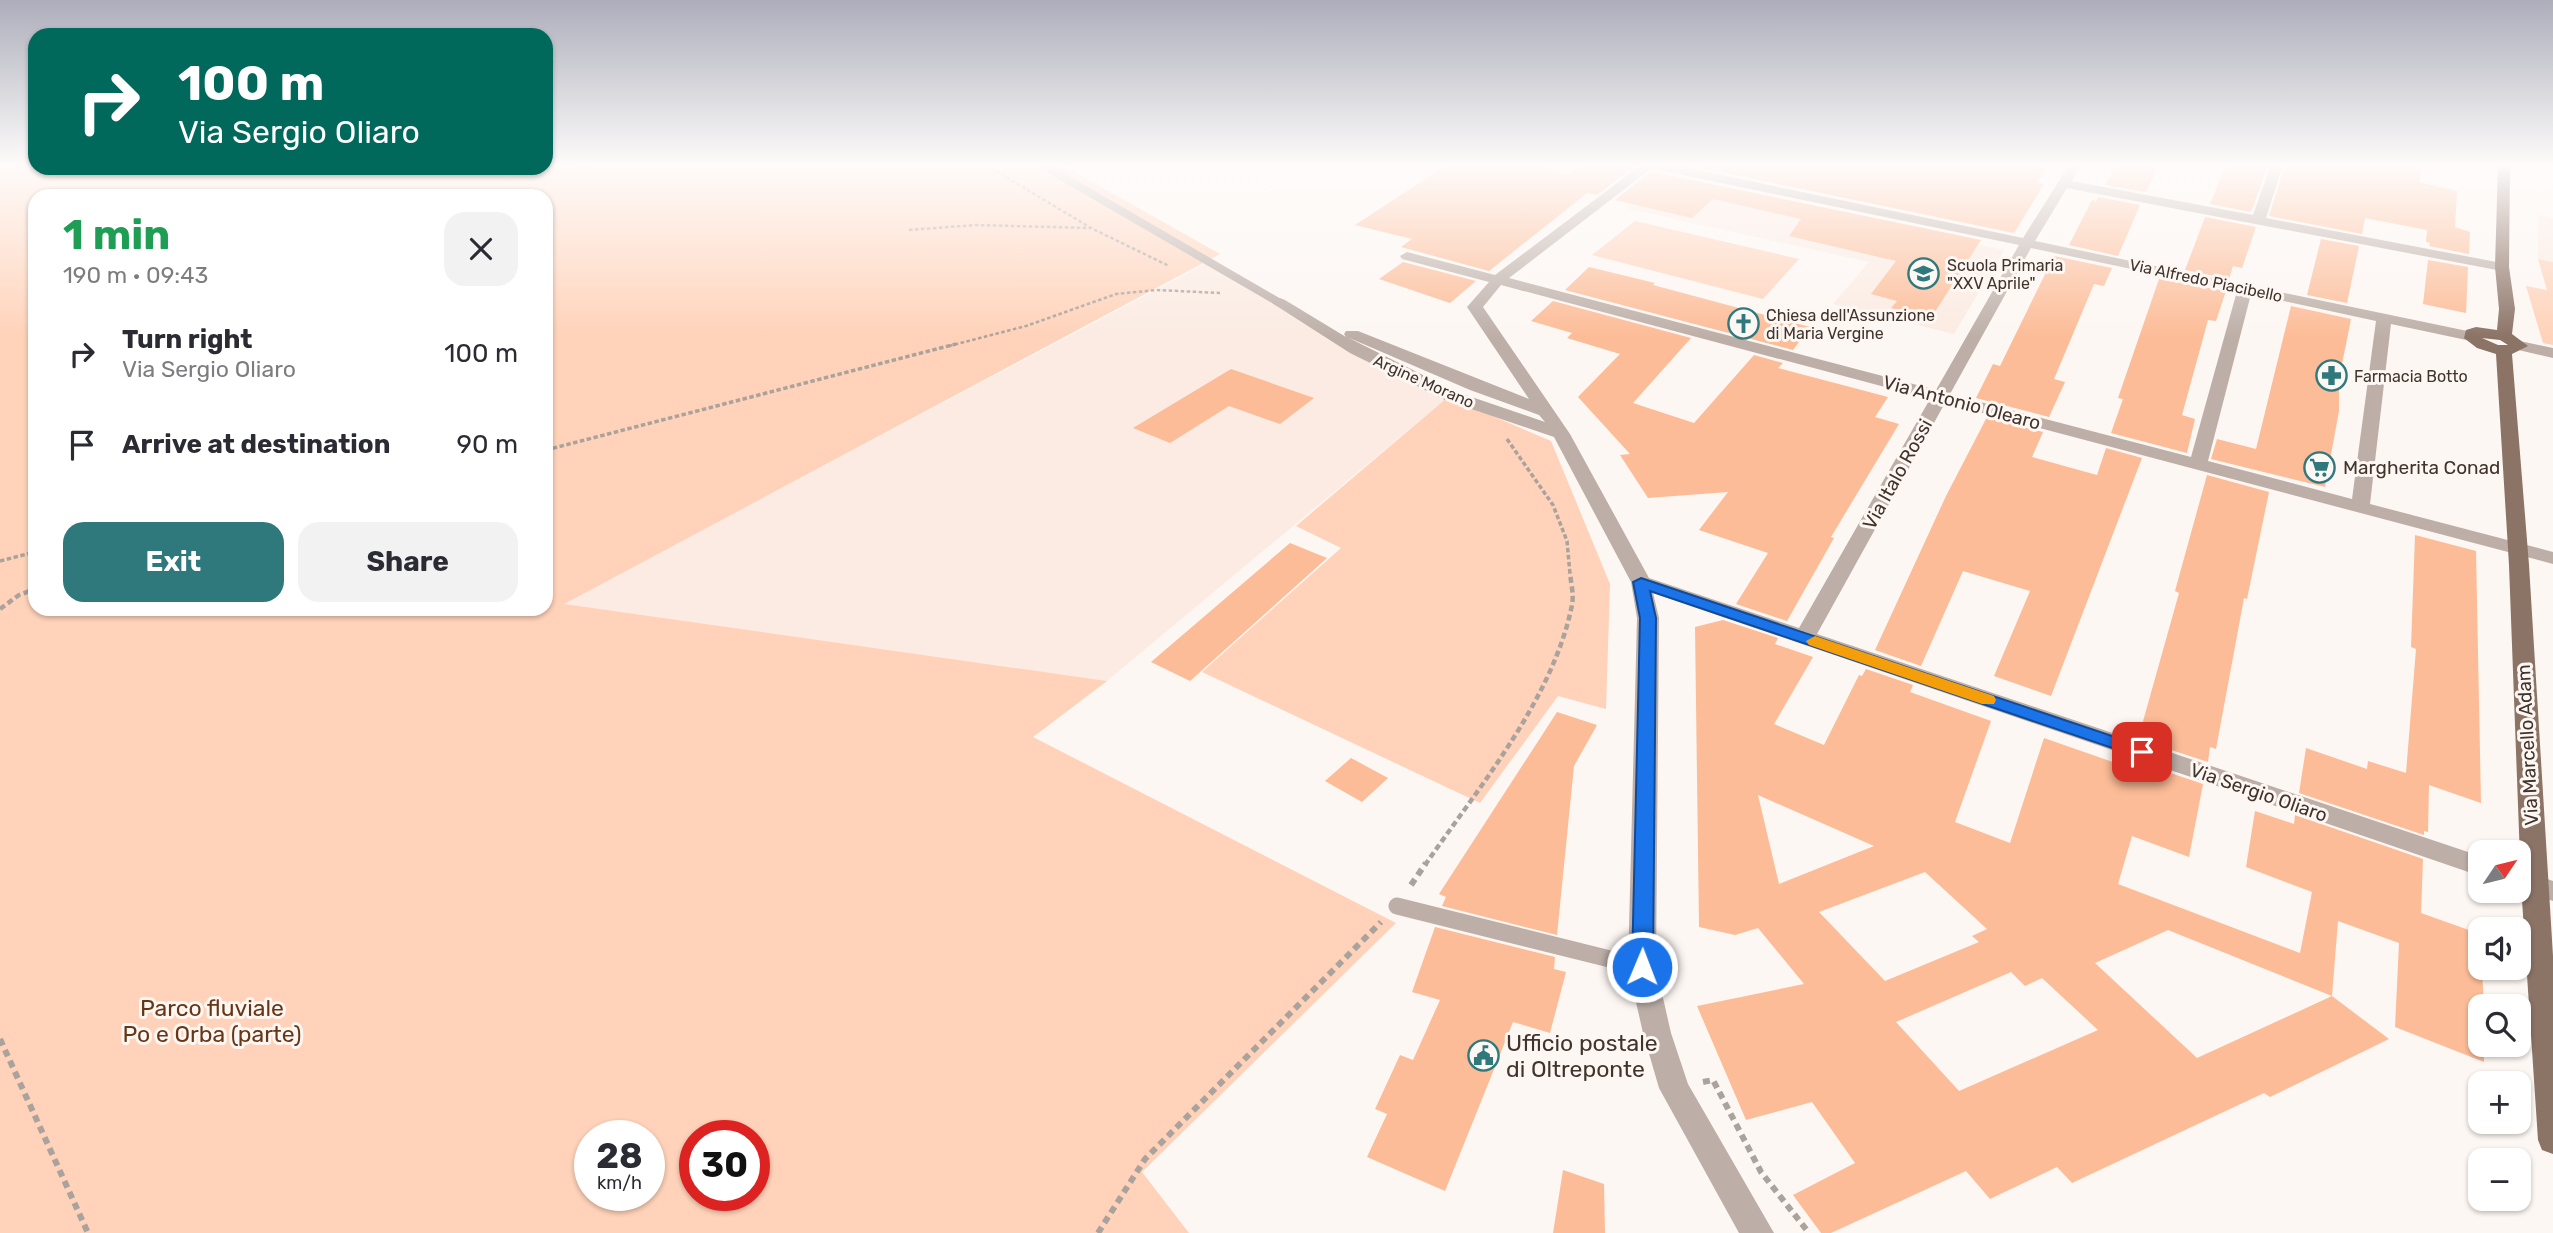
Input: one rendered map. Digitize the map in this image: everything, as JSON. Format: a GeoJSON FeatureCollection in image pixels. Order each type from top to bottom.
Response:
{"type":"FeatureCollection","features":[{"type":"Feature","properties":{"kind":"main road","name":"Via Marcello Adam"},"geometry":{"type":"LineString","coordinates":[[2503,223],[2502,267],[2509,344],[2535,885],[2553,1140]]}},
{"type":"Feature","properties":{"kind":"main road"},"geometry":{"type":"LineString","coordinates":[[2471,336],[2481,331],[2509,344]]}},
{"type":"Feature","properties":{"kind":"street"},"geometry":{"type":"LineString","coordinates":[[1573,223],[1499,279],[1475,307],[1561,435],[1641,582],[1648,618],[1642,967],[1657,1034],[1674,1088],[1743,1212],[1759,1233]]}},
{"type":"Feature","properties":{"kind":"street","name":"Via Alfredo Piacibello"},"geometry":{"type":"LineString","coordinates":[[1929,223],[2471,336]]}},
{"type":"Feature","properties":{"kind":"street","name":"Via Italo Rossi"},"geometry":{"type":"LineString","coordinates":[[1804,638],[2039,223]]}},
{"type":"Feature","properties":{"kind":"street"},"geometry":{"type":"LineString","coordinates":[[2271,223],[2502,267]]}},
{"type":"Feature","properties":{"kind":"street","name":"Via Antonio Olearo"},"geometry":{"type":"LineString","coordinates":[[1407,256],[2553,558]]}},
{"type":"Feature","properties":{"kind":"street"},"geometry":{"type":"LineString","coordinates":[[2198,464],[2245,289]]}},
{"type":"Feature","properties":{"kind":"street","name":"Argine Morano"},"geometry":{"type":"LineString","coordinates":[[1287,308],[1476,386],[1545,411]]}},
{"type":"Feature","properties":{"kind":"street","name":"Argine Morano"},"geometry":{"type":"LineString","coordinates":[[1287,308],[1356,351],[1451,396],[1561,435]]}},
{"type":"Feature","properties":{"kind":"street"},"geometry":{"type":"LineString","coordinates":[[2360,507],[2384,318]]}},
{"type":"Feature","properties":{"kind":"street"},"geometry":{"type":"LineString","coordinates":[[2509,344],[2553,353]]}},
{"type":"Feature","properties":{"kind":"street","name":"Via Sergio Oliaro"},"geometry":{"type":"LineString","coordinates":[[1641,582],[2468,862]]}},
{"type":"Feature","properties":{"kind":"lane","name":"Argine Morano"},"geometry":{"type":"LineString","coordinates":[[1141,223],[1287,308]]}},
{"type":"Feature","properties":{"kind":"lane"},"geometry":{"type":"LineString","coordinates":[[1396,906],[1642,967]]}},
{"type":"Feature","properties":{"kind":"path"},"geometry":{"type":"LineString","coordinates":[[909,230],[975,225],[1091,229]]}},
{"type":"Feature","properties":{"kind":"path"},"geometry":{"type":"LineString","coordinates":[[553,448],[1026,326],[1084,303],[1115,295],[1148,290],[1227,293]]}},
{"type":"Feature","properties":{"kind":"path"},"geometry":{"type":"LineString","coordinates":[[1098,1233],[1145,1159],[1396,906],[1512,738],[1555,665],[1573,602],[1567,541],[1553,506],[1508,444],[1500,414]]}},
{"type":"Feature","properties":{"kind":"path"},"geometry":{"type":"LineString","coordinates":[[0,561],[28,554]]}},
{"type":"Feature","properties":{"kind":"path"},"geometry":{"type":"LineString","coordinates":[[0,609],[28,592]]}},
{"type":"Feature","properties":{"kind":"path"},"geometry":{"type":"LineString","coordinates":[[0,1039],[88,1233]]}},
{"type":"Feature","properties":{"kind":"path"},"geometry":{"type":"LineString","coordinates":[[1713,1080],[1761,1172],[1809,1233]]}},
{"type":"Feature","properties":{"kind":"shaded area","name":"Scuola Primaria \"XXV Aprile\""},"geometry":{"type":"Polygon","coordinates":[[[1691,223],[1876,223],[2004,250],[1954,334],[1833,304],[1869,262],[1691,223]]]}},
{"type":"Feature","properties":{"kind":"shaded area"},"geometry":{"type":"Polygon","coordinates":[[[2538,223],[2553,223],[2553,262],[2538,259],[2538,223]]]}},
{"type":"Feature","properties":{"kind":"shaded area"},"geometry":{"type":"Polygon","coordinates":[[[1207,263],[1448,397],[1107,681],[562,604],[1207,263]]]}},
{"type":"Feature","properties":{"kind":"green space","name":"Parco fluviale Po e Orba (parte)"},"geometry":{"type":"Polygon","coordinates":[[[0,223],[28,223],[28,616],[553,616],[553,223],[1164,223],[1220,254],[564,604],[1107,681],[1033,737],[1396,923],[1142,1172],[1189,1233],[0,1233],[0,223]]]}},
{"type":"Feature","properties":{"kind":"green space"},"geometry":{"type":"Polygon","coordinates":[[[1633,223],[1642,223],[1799,259],[1763,299],[1592,255],[1633,223]]]}},
{"type":"Feature","properties":{"kind":"green space"},"geometry":{"type":"Polygon","coordinates":[[[2538,259],[2553,262],[2553,345],[2543,343],[2526,286],[2547,290],[2538,259]]]}},
{"type":"Feature","properties":{"kind":"green space"},"geometry":{"type":"Polygon","coordinates":[[[1448,397],[1551,441],[1610,584],[1606,709],[1558,696],[1480,803],[1202,672],[1341,548],[1296,526],[1448,397]]]}},
{"type":"Feature","properties":{"kind":"building"},"geometry":{"type":"Polygon","coordinates":[[[1359,223],[1550,223],[1489,271],[1401,247],[1412,239],[1355,225],[1359,223]]]}},
{"type":"Feature","properties":{"kind":"building"},"geometry":{"type":"Polygon","coordinates":[[[1799,223],[1897,223],[1981,240],[1931,318],[1891,308],[1897,301],[1871,294],[1896,261],[1789,236],[1799,223]]]}},
{"type":"Feature","properties":{"kind":"building"},"geometry":{"type":"Polygon","coordinates":[[[1964,223],[2020,223],[2014,233],[1964,223]]]}},
{"type":"Feature","properties":{"kind":"building"},"geometry":{"type":"Polygon","coordinates":[[[2080,223],[2132,223],[2118,256],[2069,245],[2080,223]]]}},
{"type":"Feature","properties":{"kind":"building"},"geometry":{"type":"Polygon","coordinates":[[[2203,223],[2233,223],[2256,227],[2242,268],[2233,266],[2229,279],[2185,270],[2203,223]]]}},
{"type":"Feature","properties":{"kind":"building"},"geometry":{"type":"Polygon","coordinates":[[[2303,223],[2364,223],[2362,234],[2303,223]]]}},
{"type":"Feature","properties":{"kind":"building"},"geometry":{"type":"Polygon","coordinates":[[[2388,223],[2455,223],[2455,227],[2470,232],[2469,254],[2429,246],[2430,243],[2426,242],[2427,230],[2388,223]]]}},
{"type":"Feature","properties":{"kind":"building"},"geometry":{"type":"Polygon","coordinates":[[[2321,239],[2359,246],[2347,303],[2307,295],[2321,239]]]}},
{"type":"Feature","properties":{"kind":"building"},"geometry":{"type":"Polygon","coordinates":[[[2054,256],[2112,268],[2104,286],[2094,284],[2054,379],[2065,382],[2049,417],[1976,398],[1993,364],[2000,366],[2054,256]]]}},
{"type":"Feature","properties":{"kind":"building"},"geometry":{"type":"Polygon","coordinates":[[[2428,260],[2468,267],[2466,313],[2423,304],[2428,260]]]}},
{"type":"Feature","properties":{"kind":"building"},"geometry":{"type":"Polygon","coordinates":[[[1403,262],[1476,281],[1450,303],[1379,279],[1403,262]]]}},
{"type":"Feature","properties":{"kind":"building"},"geometry":{"type":"Polygon","coordinates":[[[1589,267],[1810,327],[1793,350],[1565,290],[1589,267]]]}},
{"type":"Feature","properties":{"kind":"building"},"geometry":{"type":"Polygon","coordinates":[[[2159,279],[2226,291],[2216,321],[2208,320],[2182,415],[2195,419],[2187,453],[2111,433],[2123,399],[2118,398],[2159,279]]]}},
{"type":"Feature","properties":{"kind":"building"},"geometry":{"type":"Polygon","coordinates":[[[1553,301],[1691,338],[1633,403],[1694,423],[1754,355],[1783,363],[1778,368],[1888,397],[1875,417],[1899,424],[1831,537],[1834,538],[1787,621],[1736,604],[1768,553],[1699,530],[1728,492],[1648,498],[1620,455],[1630,454],[1578,397],[1620,354],[1567,338],[1572,333],[1531,321],[1553,301]]]}},
{"type":"Feature","properties":{"kind":"building"},"geometry":{"type":"Polygon","coordinates":[[[2291,306],[2351,319],[2339,379],[2339,411],[2325,487],[2211,459],[2217,439],[2256,449],[2291,306]]]}},
{"type":"Feature","properties":{"kind":"building"},"geometry":{"type":"Polygon","coordinates":[[[1231,369],[1314,398],[1280,424],[1229,406],[1170,443],[1133,428],[1231,369]]]}},
{"type":"Feature","properties":{"kind":"building"},"geometry":{"type":"Polygon","coordinates":[[[1987,417],[2043,432],[2032,457],[2097,475],[2106,448],[2142,458],[2051,696],[1994,676],[2030,591],[1963,571],[1921,666],[1875,650],[1946,496],[1987,417]]]}},
{"type":"Feature","properties":{"kind":"building"},"geometry":{"type":"Polygon","coordinates":[[[2207,475],[2269,492],[2247,599],[2244,598],[2216,749],[2210,747],[2208,762],[2138,739],[2179,593],[2175,591],[2207,475]]]}},
{"type":"Feature","properties":{"kind":"building"},"geometry":{"type":"Polygon","coordinates":[[[2415,535],[2476,551],[2481,803],[2429,785],[2428,832],[2424,831],[2424,835],[2299,793],[2306,748],[2367,769],[2368,761],[2406,773],[2416,649],[2411,647],[2415,535]]]}},
{"type":"Feature","properties":{"kind":"building"},"geometry":{"type":"Polygon","coordinates":[[[1290,543],[1327,558],[1190,681],[1151,662],[1290,543]]]}},
{"type":"Feature","properties":{"kind":"building"},"geometry":{"type":"Polygon","coordinates":[[[1723,620],[1778,638],[1775,644],[1813,657],[1774,724],[1824,745],[1859,675],[1862,676],[1866,669],[1913,685],[1910,692],[1991,721],[1955,822],[2010,843],[2044,738],[2130,768],[2132,760],[2203,784],[2189,857],[2132,836],[2118,884],[2300,953],[2312,892],[2246,867],[2255,811],[2294,824],[2295,815],[2423,859],[2421,913],[2468,930],[2468,980],[2483,980],[2483,994],[2468,994],[2468,1056],[2395,1027],[2399,943],[2338,921],[2332,996],[2389,1039],[2270,1097],[2264,1093],[2072,1183],[2057,1167],[1990,1199],[1966,1171],[1831,1233],[1821,1233],[1793,1195],[1855,1163],[1812,1102],[1746,1120],[1697,1006],[1804,984],[1758,928],[1735,935],[1699,927],[1695,627],[1723,620]],[[1758,795],[1779,884],[1874,846],[1758,795]],[[1925,872],[1819,912],[1885,981],[1979,942],[1972,936],[1987,929],[1925,872]],[[2168,930],[2095,963],[2197,1058],[2332,996],[2168,930]],[[2011,972],[1896,1022],[1959,1091],[2098,1030],[2042,978],[2025,986],[2011,972]]]}},
{"type":"Feature","properties":{"kind":"building"},"geometry":{"type":"Polygon","coordinates":[[[1557,712],[1597,725],[1574,766],[1557,935],[1442,906],[1446,897],[1439,894],[1557,712]]]}},
{"type":"Feature","properties":{"kind":"building"},"geometry":{"type":"Polygon","coordinates":[[[1351,758],[1388,778],[1362,802],[1325,781],[1351,758]]]}},
{"type":"Feature","properties":{"kind":"building"},"geometry":{"type":"Polygon","coordinates":[[[1435,927],[1555,957],[1554,969],[1566,972],[1550,1033],[1513,1022],[1445,1191],[1367,1157],[1387,1114],[1375,1109],[1400,1055],[1413,1060],[1440,1000],[1412,992],[1435,927]]]}},
{"type":"Feature","properties":{"kind":"building"},"geometry":{"type":"Polygon","coordinates":[[[2471,1057],[2484,1057],[2484,1062],[2471,1057]]]}},
{"type":"Feature","properties":{"kind":"building"},"geometry":{"type":"Polygon","coordinates":[[[1563,1170],[1604,1184],[1605,1233],[1553,1233],[1563,1170]]]}},
{"type":"Feature","properties":{"kind":"slow traffic"},"geometry":{"type":"LineString","coordinates":[[1815,641],[1988,700]]}},
{"type":"Feature","properties":{"kind":"place","name":"Scuola Primaria \"XXV Aprile\""},"geometry":{"type":"Point","coordinates":[1924,274]}},
{"type":"Feature","properties":{"kind":"place","name":"Chiesa dell'Assunzione di Maria Vergine"},"geometry":{"type":"Point","coordinates":[1743,324]}},
{"type":"Feature","properties":{"kind":"place","name":"Farmacia Botto"},"geometry":{"type":"Point","coordinates":[2331,376]}},
{"type":"Feature","properties":{"kind":"place","name":"Margherita Conad"},"geometry":{"type":"Point","coordinates":[2320,467]}},
{"type":"Feature","properties":{"kind":"place","name":"Ufficio postale di Oltreponte"},"geometry":{"type":"Point","coordinates":[1483,1056]}},
{"type":"Feature","properties":{"kind":"route"},"geometry":{"type":"LineString","coordinates":[[1642,967],[1648,618],[1641,582],[2142,752]]}}]}
